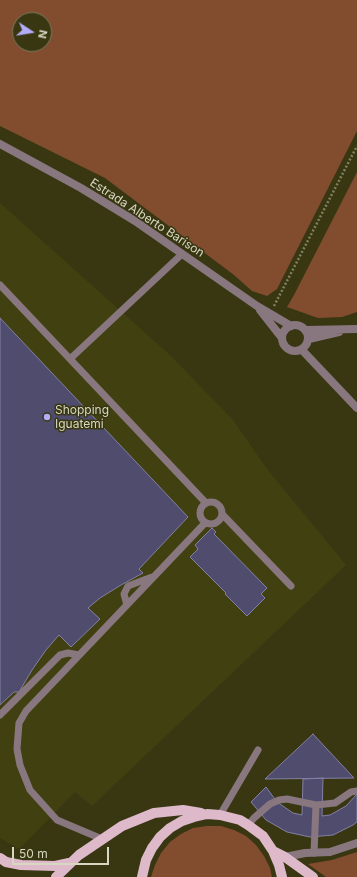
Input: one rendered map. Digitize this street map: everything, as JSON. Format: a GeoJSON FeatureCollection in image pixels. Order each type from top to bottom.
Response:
{"type":"FeatureCollection","features":[{"type":"Feature","properties":{"kind":"main road"},"geometry":{"type":"LineString","coordinates":[[56,877],[69,863],[122,826],[154,814],[183,810],[235,818],[248,824],[263,836],[274,851],[282,877]]}},
{"type":"Feature","properties":{"kind":"main road"},"geometry":{"type":"LineString","coordinates":[[142,877],[146,860],[160,837],[170,828],[182,821],[194,816],[208,814]]}},
{"type":"Feature","properties":{"kind":"main road"},"geometry":{"type":"LineString","coordinates":[[274,851],[313,877]]}},
{"type":"Feature","properties":{"kind":"main road"},"geometry":{"type":"LineString","coordinates":[[0,858],[6,862],[21,865],[55,866],[69,863]]}},
{"type":"Feature","properties":{"kind":"street","name":"Estrada Alberto Barison"},"geometry":{"type":"LineString","coordinates":[[0,144],[81,188],[135,221],[257,306],[291,326]]}},
{"type":"Feature","properties":{"kind":"street","name":"Estrada Alberto Barison"},"geometry":{"type":"LineString","coordinates":[[257,306],[282,338]]}},
{"type":"Feature","properties":{"kind":"street"},"geometry":{"type":"LineString","coordinates":[[306,330],[309,339],[308,344],[302,350],[294,352],[285,347],[282,338],[283,332],[291,326],[296,325],[306,330],[313,328],[354,329]]}},
{"type":"Feature","properties":{"kind":"street"},"geometry":{"type":"LineString","coordinates":[[309,339],[354,329]]}},
{"type":"Feature","properties":{"kind":"street"},"geometry":{"type":"LineString","coordinates":[[302,350],[357,408]]}},
{"type":"Feature","properties":{"kind":"street"},"geometry":{"type":"LineString","coordinates":[[285,857],[330,852],[357,843]]}},
{"type":"Feature","properties":{"kind":"lane"},"geometry":{"type":"LineString","coordinates":[[70,359],[182,254]]}},
{"type":"Feature","properties":{"kind":"lane"},"geometry":{"type":"LineString","coordinates":[[0,285],[206,503]]}},
{"type":"Feature","properties":{"kind":"lane"},"geometry":{"type":"LineString","coordinates":[[222,514],[220,520],[216,524],[210,525],[205,523],[201,518],[200,513],[202,507],[206,503],[212,502],[217,504],[221,509],[222,514],[291,586]]}},
{"type":"Feature","properties":{"kind":"lane"},"geometry":{"type":"LineString","coordinates":[[102,839],[57,820],[30,790],[20,765],[17,749],[19,723],[26,711],[38,698],[205,523]]}},
{"type":"Feature","properties":{"kind":"lane"},"geometry":{"type":"LineString","coordinates":[[127,605],[124,594],[128,586],[154,576]]}},
{"type":"Feature","properties":{"kind":"lane"},"geometry":{"type":"LineString","coordinates":[[0,715],[60,655],[79,655]]}},
{"type":"Feature","properties":{"kind":"lane"},"geometry":{"type":"LineString","coordinates":[[47,668],[57,678]]}},
{"type":"Feature","properties":{"kind":"lane"},"geometry":{"type":"LineString","coordinates":[[28,688],[38,698]]}},
{"type":"Feature","properties":{"kind":"lane"},"geometry":{"type":"LineString","coordinates":[[220,815],[258,750]]}},
{"type":"Feature","properties":{"kind":"lane"},"geometry":{"type":"LineString","coordinates":[[248,824],[270,804],[279,800],[287,799],[316,805],[335,803],[351,792],[357,791]]}},
{"type":"Feature","properties":{"kind":"lane"},"geometry":{"type":"LineString","coordinates":[[314,853],[316,805]]}},
{"type":"Feature","properties":{"kind":"path"},"geometry":{"type":"LineString","coordinates":[[270,314],[357,146]]}},
{"type":"Feature","properties":{"kind":"shaded area"},"geometry":{"type":"Polygon","coordinates":[[[0,0],[357,0],[357,131],[277,289],[267,296],[252,291],[234,275],[105,178],[0,126],[0,0]]]}},
{"type":"Feature","properties":{"kind":"shaded area"},"geometry":{"type":"Polygon","coordinates":[[[357,172],[357,312],[342,317],[318,318],[287,307],[294,295],[357,172]]]}},
{"type":"Feature","properties":{"kind":"shaded area"},"geometry":{"type":"Polygon","coordinates":[[[0,203],[171,356],[233,420],[267,469],[346,565],[92,806],[75,792],[19,849],[0,838],[0,203]]]}},
{"type":"Feature","properties":{"kind":"shaded area"},"geometry":{"type":"Polygon","coordinates":[[[221,826],[246,836],[256,845],[264,856],[270,868],[272,877],[151,877],[161,853],[170,842],[193,828],[221,826]]]}},
{"type":"Feature","properties":{"kind":"shaded area"},"geometry":{"type":"Polygon","coordinates":[[[357,852],[357,877],[326,877],[308,864],[332,860],[357,852]]]}},
{"type":"Feature","properties":{"kind":"building","name":"Shopping Iguatemi"},"geometry":{"type":"Polygon","coordinates":[[[0,318],[188,517],[139,569],[143,573],[100,598],[88,608],[100,619],[71,647],[59,635],[46,650],[19,692],[14,692],[0,705],[0,318]]]}},
{"type":"Feature","properties":{"kind":"building"},"geometry":{"type":"Polygon","coordinates":[[[212,528],[216,532],[214,534],[267,588],[261,594],[265,598],[247,616],[190,557],[198,549],[195,545],[212,528]]]}},
{"type":"Feature","properties":{"kind":"building"},"geometry":{"type":"Polygon","coordinates":[[[313,734],[354,778],[265,779],[313,734]]]}},
{"type":"Feature","properties":{"kind":"building"},"geometry":{"type":"Polygon","coordinates":[[[323,778],[322,816],[330,815],[346,806],[357,794],[357,822],[333,835],[310,837],[287,832],[266,820],[251,802],[266,787],[277,802],[293,813],[302,815],[303,779],[323,778]]]}},
{"type":"Feature","properties":{"kind":"place","name":"Shopping Iguatemi"},"geometry":{"type":"Point","coordinates":[47,417]}}]}
